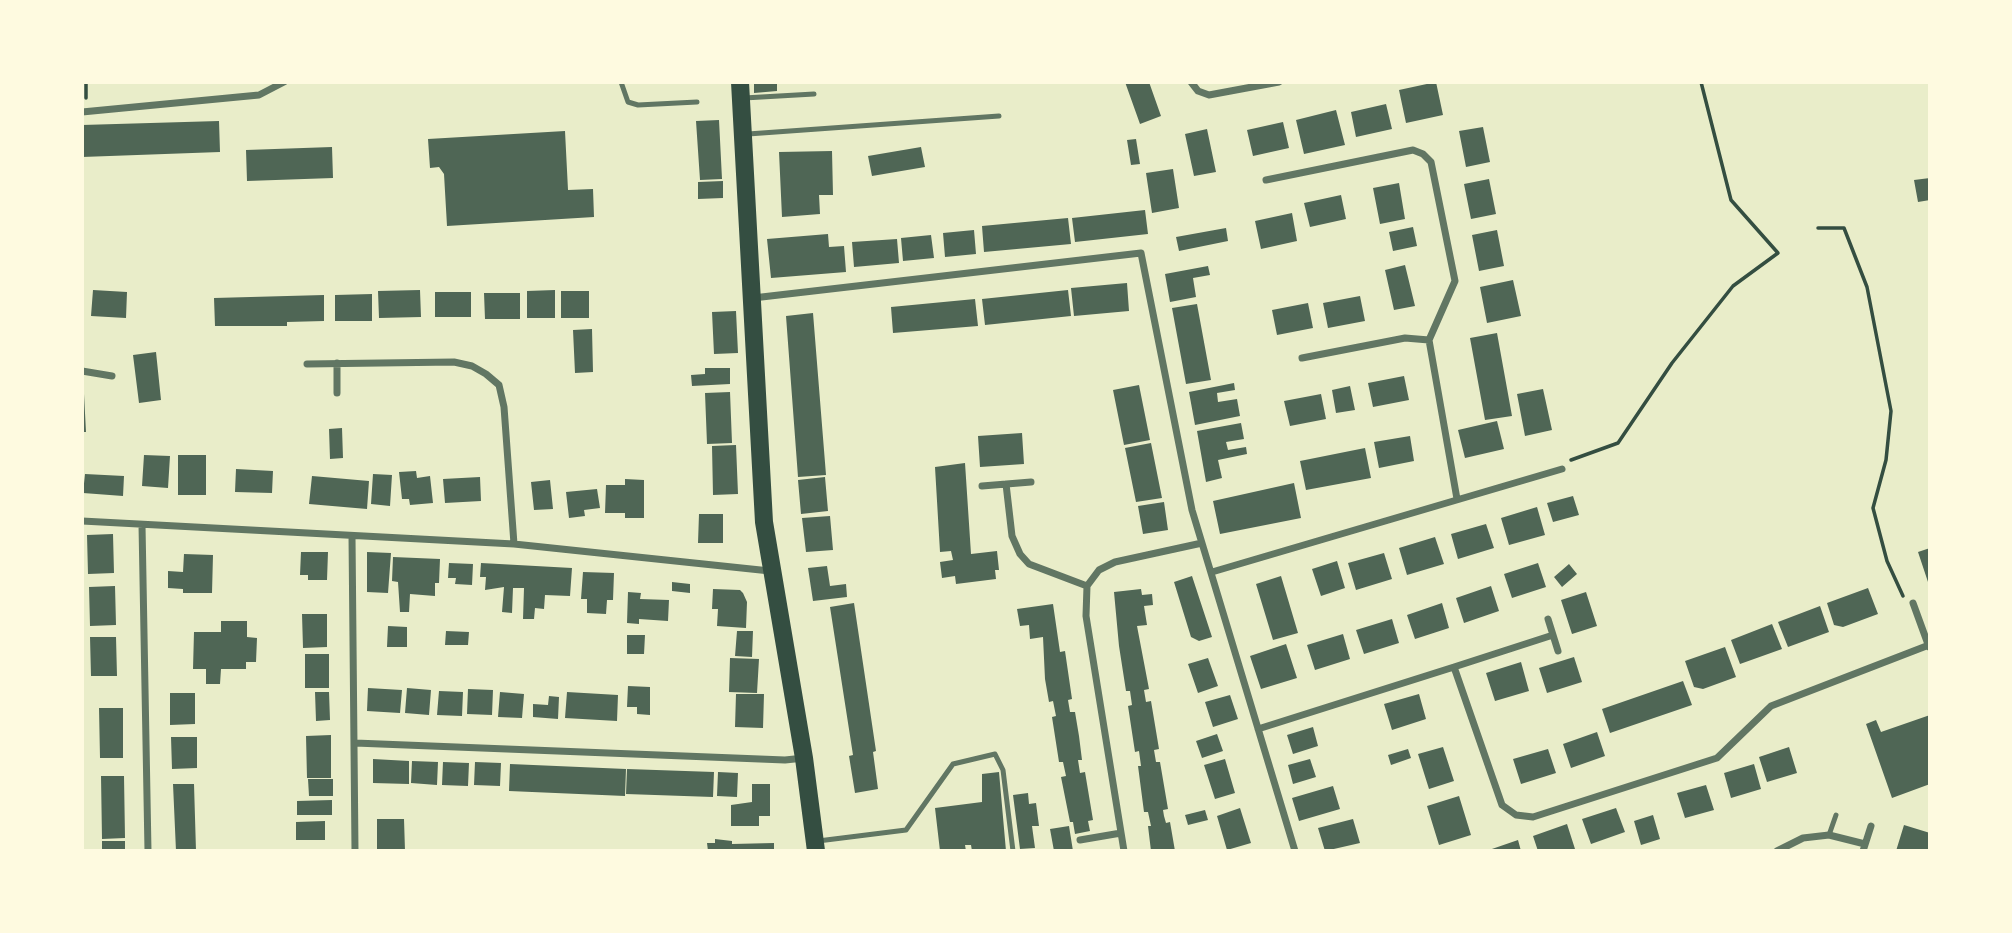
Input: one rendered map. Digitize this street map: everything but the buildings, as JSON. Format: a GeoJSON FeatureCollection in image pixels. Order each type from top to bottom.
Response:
{"type":"FeatureCollection","features":[{"type":"Feature","properties":{"kind":"main road"},"geometry":{"type":"LineString","coordinates":[[740,90],[761,489],[770,571],[804,758],[815,846]]}},
{"type":"Feature","properties":{"kind":"street"},"geometry":{"type":"LineString","coordinates":[[82,112],[259,95],[284,82]]}},
{"type":"Feature","properties":{"kind":"street"},"geometry":{"type":"LineString","coordinates":[[1191,82],[1198,91],[1209,95],[1279,82]]}},
{"type":"Feature","properties":{"kind":"street"},"geometry":{"type":"LineString","coordinates":[[1266,180],[1413,150],[1423,154],[1431,162],[1455,281],[1429,340],[1457,499]]}},
{"type":"Feature","properties":{"kind":"street"},"geometry":{"type":"LineString","coordinates":[[752,298],[1141,253],[1202,543],[1295,851]]}},
{"type":"Feature","properties":{"kind":"street"},"geometry":{"type":"LineString","coordinates":[[1302,358],[1405,338],[1429,340]]}},
{"type":"Feature","properties":{"kind":"street"},"geometry":{"type":"LineString","coordinates":[[307,364],[454,362],[472,366],[499,385],[514,544]]}},
{"type":"Feature","properties":{"kind":"street"},"geometry":{"type":"LineString","coordinates":[[337,363],[337,393]]}},
{"type":"Feature","properties":{"kind":"street"},"geometry":{"type":"LineString","coordinates":[[82,371],[112,376]]}},
{"type":"Feature","properties":{"kind":"street"},"geometry":{"type":"LineString","coordinates":[[1212,572],[1562,468]]}},
{"type":"Feature","properties":{"kind":"street"},"geometry":{"type":"LineString","coordinates":[[982,486],[1031,482]]}},
{"type":"Feature","properties":{"kind":"street"},"geometry":{"type":"LineString","coordinates":[[1006,484],[1012,536],[1020,554],[1029,564],[1087,586]]}},
{"type":"Feature","properties":{"kind":"street"},"geometry":{"type":"LineString","coordinates":[[82,521],[514,544],[770,571]]}},
{"type":"Feature","properties":{"kind":"street"},"geometry":{"type":"LineString","coordinates":[[142,526],[148,851]]}},
{"type":"Feature","properties":{"kind":"street"},"geometry":{"type":"LineString","coordinates":[[352,536],[355,851]]}},
{"type":"Feature","properties":{"kind":"street"},"geometry":{"type":"LineString","coordinates":[[1124,851],[1086,616],[1087,586],[1099,570],[1115,562],[1202,543]]}},
{"type":"Feature","properties":{"kind":"street"},"geometry":{"type":"LineString","coordinates":[[1454,667],[1502,805],[1516,815],[1533,817],[1717,758],[1771,706],[1929,646],[1913,603]]}},
{"type":"Feature","properties":{"kind":"street"},"geometry":{"type":"LineString","coordinates":[[1548,619],[1558,651]]}},
{"type":"Feature","properties":{"kind":"street"},"geometry":{"type":"LineString","coordinates":[[1258,729],[1553,635]]}},
{"type":"Feature","properties":{"kind":"street"},"geometry":{"type":"LineString","coordinates":[[355,743],[785,760],[804,758]]}},
{"type":"Feature","properties":{"kind":"street"},"geometry":{"type":"LineString","coordinates":[[1777,851],[1803,838],[1829,835],[1864,847],[1871,825]]}},
{"type":"Feature","properties":{"kind":"street"},"geometry":{"type":"LineString","coordinates":[[1080,840],[1121,833]]}},
{"type":"Feature","properties":{"kind":"lane"},"geometry":{"type":"LineString","coordinates":[[621,82],[621,89],[628,102],[638,105],[697,102]]}},
{"type":"Feature","properties":{"kind":"lane"},"geometry":{"type":"LineString","coordinates":[[740,90],[814,94]]}},
{"type":"Feature","properties":{"kind":"lane"},"geometry":{"type":"LineString","coordinates":[[744,134],[999,116]]}},
{"type":"Feature","properties":{"kind":"lane"},"geometry":{"type":"LineString","coordinates":[[815,846],[906,830],[953,764],[995,754],[1003,770],[1013,851]]}},
{"type":"Feature","properties":{"kind":"lane"},"geometry":{"type":"LineString","coordinates":[[1829,835],[1836,814]]}},
{"type":"Feature","properties":{"kind":"path"},"geometry":{"type":"LineString","coordinates":[[1562,468],[1573,458],[1618,443],[1672,363],[1733,286],[1778,253],[1731,200],[1701,82]]}},
{"type":"Feature","properties":{"kind":"path"},"geometry":{"type":"LineString","coordinates":[[1818,228],[1844,228],[1867,286],[1891,411],[1886,460],[1873,508],[1900,594],[1913,603]]}}]}
